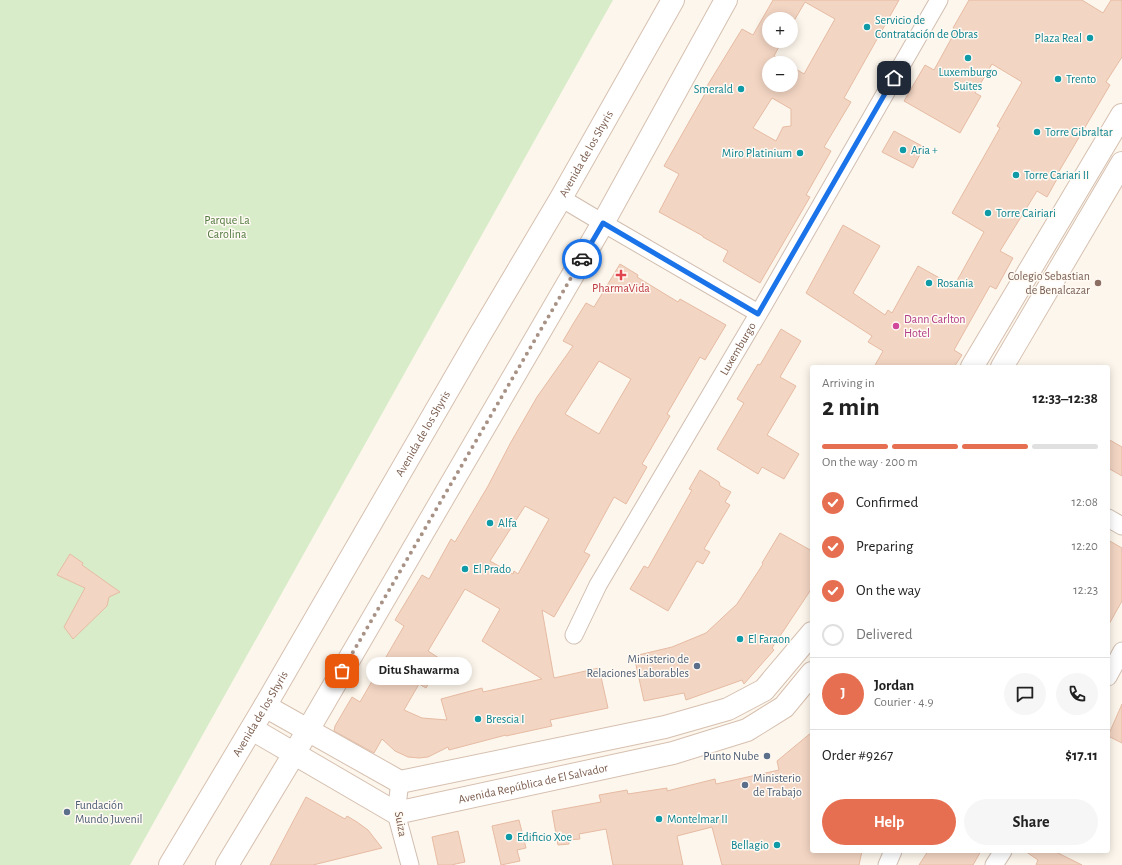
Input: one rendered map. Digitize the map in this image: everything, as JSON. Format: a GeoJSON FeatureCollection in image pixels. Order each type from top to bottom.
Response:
{"type":"FeatureCollection","features":[{"type":"Feature","properties":{"kind":"main road","name":"Avenida de los Shyris"},"geometry":{"type":"LineString","coordinates":[[170,865],[265,706],[561,198],[673,0]]}},
{"type":"Feature","properties":{"kind":"main road"},"geometry":{"type":"LineString","coordinates":[[227,865],[294,754],[603,223],[726,0]]}},
{"type":"Feature","properties":{"kind":"main road"},"geometry":{"type":"LineString","coordinates":[[973,365],[1122,115]]}},
{"type":"Feature","properties":{"kind":"main road"},"geometry":{"type":"LineString","coordinates":[[1003,365],[1122,163]]}},
{"type":"Feature","properties":{"kind":"main road"},"geometry":{"type":"LineString","coordinates":[[265,706],[400,782],[665,727],[728,709],[764,690],[810,635]]}},
{"type":"Feature","properties":{"kind":"main road","name":"Avenida República de El Salvador"},"geometry":{"type":"LineString","coordinates":[[396,813],[673,753],[747,730],[784,707],[810,675]]}},
{"type":"Feature","properties":{"kind":"main road"},"geometry":{"type":"LineString","coordinates":[[252,728],[396,813]]}},
{"type":"Feature","properties":{"kind":"street","name":"Luxemburgo"},"geometry":{"type":"LineString","coordinates":[[574,635],[598,585],[758,314],[939,0]]}},
{"type":"Feature","properties":{"kind":"street"},"geometry":{"type":"LineString","coordinates":[[561,198],[758,314]]}},
{"type":"Feature","properties":{"kind":"street"},"geometry":{"type":"LineString","coordinates":[[1110,519],[1122,526]]}},
{"type":"Feature","properties":{"kind":"street"},"geometry":{"type":"LineString","coordinates":[[1110,673],[1122,651]]}},
{"type":"Feature","properties":{"kind":"street","name":"Suiza"},"geometry":{"type":"LineString","coordinates":[[400,782],[396,813],[410,865]]}},
{"type":"Feature","properties":{"kind":"street"},"geometry":{"type":"LineString","coordinates":[[887,865],[891,853]]}},
{"type":"Feature","properties":{"kind":"street"},"geometry":{"type":"LineString","coordinates":[[994,865],[1002,853]]}},
{"type":"Feature","properties":{"kind":"green space","name":"Parque La Carolina"},"geometry":{"type":"Polygon","coordinates":[[[0,0],[613,0],[130,865],[0,865],[0,0]]]}},
{"type":"Feature","properties":{"kind":"building"},"geometry":{"type":"Polygon","coordinates":[[[773,0],[899,0],[844,98],[851,102],[824,147],[831,151],[806,195],[810,197],[760,283],[723,261],[728,251],[659,212],[679,174],[664,166],[706,92],[704,91],[742,29],[753,35],[762,19],[762,48],[778,48],[774,56],[762,56],[762,92],[798,92],[798,70],[804,74],[835,19],[805,2],[798,14],[798,12],[766,12],[773,0]],[[772,98],[753,128],[776,141],[783,127],[791,126],[791,109],[772,98]]]}},
{"type":"Feature","properties":{"kind":"building"},"geometry":{"type":"Polygon","coordinates":[[[969,0],[1082,0],[1103,13],[1111,0],[1122,0],[1122,57],[1106,82],[1110,85],[1055,178],[1057,179],[1047,197],[1037,191],[1000,251],[1013,258],[996,289],[990,286],[954,350],[962,355],[955,365],[875,365],[883,351],[868,342],[872,336],[806,293],[843,225],[880,246],[853,293],[885,315],[888,310],[892,313],[918,266],[954,286],[984,232],[952,213],[1000,128],[997,126],[1022,82],[992,64],[975,93],[981,96],[960,133],[904,101],[925,65],[934,70],[956,30],[953,28],[969,0]]]}},
{"type":"Feature","properties":{"kind":"building","name":"Aria +"},"geometry":{"type":"Polygon","coordinates":[[[894,131],[924,147],[913,168],[882,152],[894,131]]]}},
{"type":"Feature","properties":{"kind":"building"},"geometry":{"type":"Polygon","coordinates":[[[620,264],[638,275],[637,277],[678,302],[680,299],[726,325],[705,360],[700,357],[667,414],[670,416],[642,464],[647,467],[626,504],[614,497],[584,552],[590,555],[554,617],[542,610],[554,678],[599,668],[608,708],[550,720],[552,726],[506,735],[449,750],[448,747],[428,757],[419,758],[408,757],[395,751],[382,739],[374,753],[334,731],[335,726],[352,697],[360,702],[404,626],[395,620],[422,575],[429,579],[451,539],[455,542],[537,397],[573,346],[563,341],[573,324],[586,303],[594,307],[620,264]],[[599,361],[565,414],[599,434],[631,379],[599,361]],[[525,506],[490,561],[513,574],[514,571],[518,574],[549,519],[525,506]],[[465,589],[428,651],[442,660],[426,688],[419,684],[404,710],[422,718],[447,720],[441,699],[482,688],[483,692],[542,679],[482,641],[500,609],[465,589]]]}},
{"type":"Feature","properties":{"kind":"building"},"geometry":{"type":"Polygon","coordinates":[[[781,329],[801,341],[780,377],[796,386],[767,435],[799,454],[784,479],[762,467],[758,474],[717,449],[744,403],[737,399],[758,364],[760,365],[781,329]]]}},
{"type":"Feature","properties":{"kind":"building"},"geometry":{"type":"Polygon","coordinates":[[[1110,440],[1122,447],[1122,476],[1110,469],[1110,440]]]}},
{"type":"Feature","properties":{"kind":"building"},"geometry":{"type":"Polygon","coordinates":[[[700,470],[719,482],[720,486],[731,492],[725,502],[730,505],[704,549],[710,552],[703,564],[697,561],[668,611],[630,589],[644,566],[648,568],[692,490],[689,489],[700,470]]]}},
{"type":"Feature","properties":{"kind":"building"},"geometry":{"type":"Polygon","coordinates":[[[780,533],[810,550],[810,591],[772,648],[774,650],[744,684],[742,680],[686,700],[684,693],[644,701],[634,656],[672,647],[706,633],[737,604],[763,564],[762,563],[780,533]]]}},
{"type":"Feature","properties":{"kind":"building"},"geometry":{"type":"Polygon","coordinates":[[[1110,541],[1122,548],[1122,601],[1110,622],[1110,541]]]}},
{"type":"Feature","properties":{"kind":"building"},"geometry":{"type":"Polygon","coordinates":[[[70,554],[83,563],[82,565],[120,592],[109,597],[107,606],[73,639],[64,627],[85,588],[57,575],[70,554]]]}},
{"type":"Feature","properties":{"kind":"building"},"geometry":{"type":"Polygon","coordinates":[[[1122,704],[1122,743],[1110,737],[1110,731],[1122,704]]]}},
{"type":"Feature","properties":{"kind":"building"},"geometry":{"type":"Polygon","coordinates":[[[810,734],[810,853],[862,853],[859,865],[722,865],[712,827],[677,836],[683,865],[613,865],[606,829],[579,834],[580,839],[569,840],[569,844],[558,845],[552,811],[601,802],[599,795],[627,790],[628,794],[667,788],[667,791],[715,779],[716,784],[779,770],[777,761],[810,734]]]}},
{"type":"Feature","properties":{"kind":"building"},"geometry":{"type":"Polygon","coordinates":[[[306,797],[345,819],[347,816],[357,822],[368,830],[382,848],[313,865],[270,865],[306,797]]]}},
{"type":"Feature","properties":{"kind":"building","name":"Edificio Xoe"},"geometry":{"type":"Polygon","coordinates":[[[519,820],[526,848],[517,850],[520,861],[501,865],[492,826],[519,820]]]}},
{"type":"Feature","properties":{"kind":"building"},"geometry":{"type":"Polygon","coordinates":[[[458,831],[465,862],[451,865],[438,865],[432,837],[458,831]]]}},
{"type":"Feature","properties":{"kind":"building"},"geometry":{"type":"Polygon","coordinates":[[[927,853],[980,853],[973,865],[919,865],[927,853]]]}},
{"type":"Feature","properties":{"kind":"building"},"geometry":{"type":"Polygon","coordinates":[[[1028,853],[1058,853],[1082,865],[1036,865],[1038,860],[1028,853]]]}},
{"type":"Feature","properties":{"kind":"way so far"},"geometry":{"type":"LineString","coordinates":[[342,671],[582,259]]}},
{"type":"Feature","properties":{"kind":"place","name":"Servicio de Contratación de Obras"},"geometry":{"type":"Point","coordinates":[867,27]}},
{"type":"Feature","properties":{"kind":"place","name":"Plaza Real"},"geometry":{"type":"Point","coordinates":[1090,38]}},
{"type":"Feature","properties":{"kind":"place","name":"Luxemburgo Suites"},"geometry":{"type":"Point","coordinates":[968,58]}},
{"type":"Feature","properties":{"kind":"place","name":"Trento"},"geometry":{"type":"Point","coordinates":[1058,79]}},
{"type":"Feature","properties":{"kind":"place","name":"Smerald"},"geometry":{"type":"Point","coordinates":[741,89]}},
{"type":"Feature","properties":{"kind":"place","name":"Torre Gibraltar"},"geometry":{"type":"Point","coordinates":[1037,132]}},
{"type":"Feature","properties":{"kind":"place","name":"Aria +"},"geometry":{"type":"Point","coordinates":[903,150]}},
{"type":"Feature","properties":{"kind":"place","name":"Miro Platinium"},"geometry":{"type":"Point","coordinates":[800,153]}},
{"type":"Feature","properties":{"kind":"place","name":"Torre Cariari II"},"geometry":{"type":"Point","coordinates":[1016,175]}},
{"type":"Feature","properties":{"kind":"place","name":"Torre Cairiari"},"geometry":{"type":"Point","coordinates":[988,213]}},
{"type":"Feature","properties":{"kind":"place","name":"PharmaVida"},"geometry":{"type":"Point","coordinates":[621,275]}},
{"type":"Feature","properties":{"kind":"place","name":"Rosania"},"geometry":{"type":"Point","coordinates":[929,283]}},
{"type":"Feature","properties":{"kind":"place","name":"Colegio Sebastian de Benalcazar"},"geometry":{"type":"Point","coordinates":[1098,283]}},
{"type":"Feature","properties":{"kind":"place","name":"Dann Carlton Hotel"},"geometry":{"type":"Point","coordinates":[896,326]}},
{"type":"Feature","properties":{"kind":"place","name":"Alfa"},"geometry":{"type":"Point","coordinates":[490,523]}},
{"type":"Feature","properties":{"kind":"place","name":"El Prado"},"geometry":{"type":"Point","coordinates":[465,569]}},
{"type":"Feature","properties":{"kind":"place","name":"El Faraon"},"geometry":{"type":"Point","coordinates":[740,639]}},
{"type":"Feature","properties":{"kind":"place","name":"Ministerio de Relaciones Laborables"},"geometry":{"type":"Point","coordinates":[697,666]}},
{"type":"Feature","properties":{"kind":"place","name":"Ditu Shawarma"},"geometry":{"type":"Point","coordinates":[342,671]}},
{"type":"Feature","properties":{"kind":"place","name":"Brescia I"},"geometry":{"type":"Point","coordinates":[478,719]}},
{"type":"Feature","properties":{"kind":"place","name":"Punto Nube"},"geometry":{"type":"Point","coordinates":[767,756]}},
{"type":"Feature","properties":{"kind":"place","name":"Ministerio de Trabajo"},"geometry":{"type":"Point","coordinates":[745,785]}},
{"type":"Feature","properties":{"kind":"place","name":"Fundación Mundo Juvenil"},"geometry":{"type":"Point","coordinates":[67,812]}},
{"type":"Feature","properties":{"kind":"place","name":"Montelmar II"},"geometry":{"type":"Point","coordinates":[659,819]}},
{"type":"Feature","properties":{"kind":"place","name":"Edificio Xoe"},"geometry":{"type":"Point","coordinates":[509,837]}},
{"type":"Feature","properties":{"kind":"place","name":"Bellagio"},"geometry":{"type":"Point","coordinates":[777,845]}},
{"type":"Feature","properties":{"kind":"route"},"geometry":{"type":"LineString","coordinates":[[582,259],[603,223],[758,314],[894,78]]}}]}
